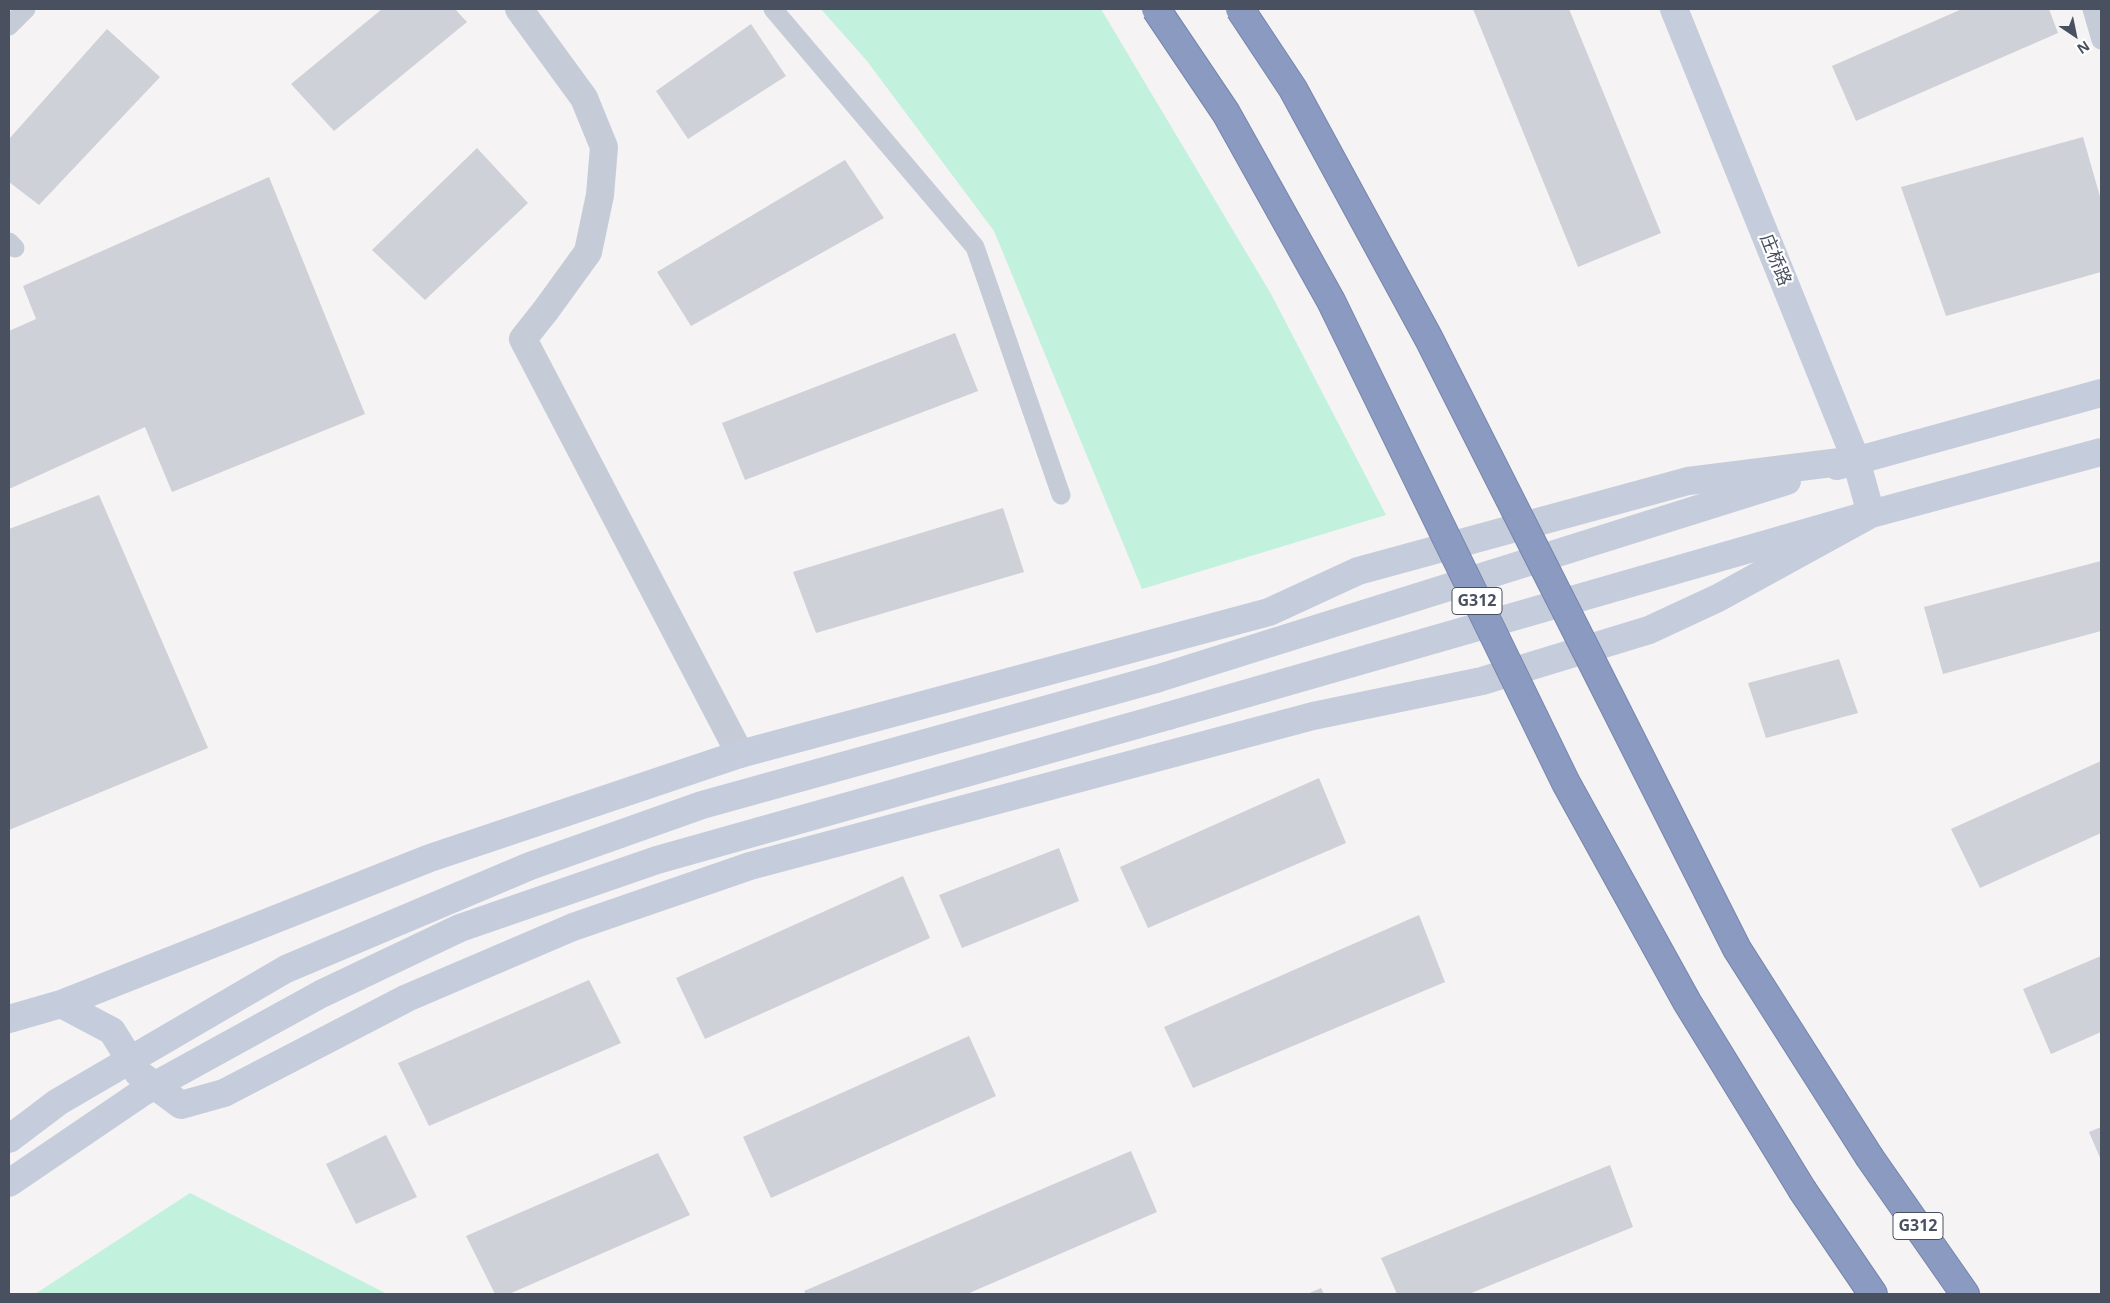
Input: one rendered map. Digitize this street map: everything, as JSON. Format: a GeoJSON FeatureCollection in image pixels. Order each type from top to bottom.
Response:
{"type":"FeatureCollection","features":[{"type":"Feature","properties":{"kind":"highway","name":"G312"},"geometry":{"type":"LineString","coordinates":[[1156,9],[1226,113],[1331,301],[1566,783],[1687,1002],[1802,1191],[1873,1294]]}},
{"type":"Feature","properties":{"kind":"highway","name":"G312"},"geometry":{"type":"LineString","coordinates":[[1240,9],[1292,89],[1429,339],[1737,949],[1870,1158],[1965,1294]]}},
{"type":"Feature","properties":{"kind":"main road","name":"庄桥路"},"geometry":{"type":"LineString","coordinates":[[1674,9],[1856,460],[1871,514]]}},
{"type":"Feature","properties":{"kind":"main road"},"geometry":{"type":"LineString","coordinates":[[9,1139],[58,1102],[286,969],[530,866],[702,805],[1156,679],[1856,460],[2101,393]]}},
{"type":"Feature","properties":{"kind":"main road"},"geometry":{"type":"LineString","coordinates":[[9,1183],[143,1092],[321,994],[460,928],[657,860],[1168,716],[1871,514],[2101,452]]}},
{"type":"Feature","properties":{"kind":"main road"},"geometry":{"type":"LineString","coordinates":[[9,1019],[61,1004],[430,858],[740,754],[1269,612],[1358,570],[1688,481],[1856,460]]}},
{"type":"Feature","properties":{"kind":"main road"},"geometry":{"type":"LineString","coordinates":[[61,1004],[112,1031],[138,1073],[181,1105],[224,1092],[407,998],[573,927],[750,866],[1313,716],[1482,682],[1649,630],[1718,598],[1871,514]]}},
{"type":"Feature","properties":{"kind":"street"},"geometry":{"type":"LineString","coordinates":[[520,9],[584,98],[604,147],[600,195],[588,252],[546,310],[522,339],[740,754]]}},
{"type":"Feature","properties":{"kind":"lane"},"geometry":{"type":"LineString","coordinates":[[9,26],[26,9]]}},
{"type":"Feature","properties":{"kind":"lane"},"geometry":{"type":"LineString","coordinates":[[773,9],[975,247],[1061,495]]}},
{"type":"Feature","properties":{"kind":"lane"},"geometry":{"type":"LineString","coordinates":[[2092,9],[2101,40]]}},
{"type":"Feature","properties":{"kind":"green space"},"geometry":{"type":"Polygon","coordinates":[[[821,9],[1101,9],[1271,294],[1386,515],[1142,589],[994,231],[867,61],[821,9]]]}},
{"type":"Feature","properties":{"kind":"green space"},"geometry":{"type":"Polygon","coordinates":[[[190,1193],[387,1294],[35,1294],[190,1193]]]}},
{"type":"Feature","properties":{"kind":"building"},"geometry":{"type":"Polygon","coordinates":[[[382,9],[455,9],[467,22],[334,131],[291,84],[382,9]]]}},
{"type":"Feature","properties":{"kind":"building"},"geometry":{"type":"Polygon","coordinates":[[[1473,9],[1569,9],[1661,233],[1578,267],[1473,9]]]}},
{"type":"Feature","properties":{"kind":"building"},"geometry":{"type":"Polygon","coordinates":[[[1962,9],[2049,9],[2058,33],[1856,121],[1832,66],[1962,9]]]}},
{"type":"Feature","properties":{"kind":"building"},"geometry":{"type":"Polygon","coordinates":[[[751,24],[786,76],[688,139],[656,91],[751,24]]]}},
{"type":"Feature","properties":{"kind":"building"},"geometry":{"type":"Polygon","coordinates":[[[107,29],[160,77],[39,205],[9,182],[9,139],[107,29]]]}},
{"type":"Feature","properties":{"kind":"building"},"geometry":{"type":"Polygon","coordinates":[[[2083,137],[2101,200],[2101,272],[1946,316],[1901,187],[2083,137]]]}},
{"type":"Feature","properties":{"kind":"building"},"geometry":{"type":"Polygon","coordinates":[[[477,148],[528,203],[425,300],[372,250],[477,148]]]}},
{"type":"Feature","properties":{"kind":"building"},"geometry":{"type":"Polygon","coordinates":[[[845,160],[884,218],[691,326],[657,272],[845,160]]]}},
{"type":"Feature","properties":{"kind":"building"},"geometry":{"type":"Polygon","coordinates":[[[269,177],[365,414],[172,492],[145,427],[9,489],[9,331],[36,319],[23,286],[269,177]]]}},
{"type":"Feature","properties":{"kind":"building"},"geometry":{"type":"Polygon","coordinates":[[[955,333],[978,391],[745,480],[722,423],[955,333]]]}},
{"type":"Feature","properties":{"kind":"building"},"geometry":{"type":"Polygon","coordinates":[[[99,495],[208,748],[9,830],[9,529],[99,495]]]}},
{"type":"Feature","properties":{"kind":"building"},"geometry":{"type":"Polygon","coordinates":[[[1003,508],[1024,572],[816,633],[793,572],[1003,508]]]}},
{"type":"Feature","properties":{"kind":"building"},"geometry":{"type":"Polygon","coordinates":[[[2101,561],[2101,631],[1943,674],[1924,607],[2101,561]]]}},
{"type":"Feature","properties":{"kind":"building"},"geometry":{"type":"Polygon","coordinates":[[[1839,659],[1858,713],[1766,738],[1748,683],[1839,659]]]}},
{"type":"Feature","properties":{"kind":"building"},"geometry":{"type":"Polygon","coordinates":[[[2101,761],[2101,833],[1980,888],[1951,829],[2101,761]]]}},
{"type":"Feature","properties":{"kind":"building"},"geometry":{"type":"Polygon","coordinates":[[[1319,778],[1346,843],[1148,928],[1120,867],[1319,778]]]}},
{"type":"Feature","properties":{"kind":"building"},"geometry":{"type":"Polygon","coordinates":[[[1059,848],[1079,901],[962,948],[939,895],[1059,848]]]}},
{"type":"Feature","properties":{"kind":"building"},"geometry":{"type":"Polygon","coordinates":[[[903,876],[930,938],[705,1039],[676,978],[903,876]]]}},
{"type":"Feature","properties":{"kind":"building"},"geometry":{"type":"Polygon","coordinates":[[[1419,915],[1445,982],[1193,1088],[1164,1027],[1419,915]]]}},
{"type":"Feature","properties":{"kind":"building"},"geometry":{"type":"Polygon","coordinates":[[[2101,956],[2101,1032],[2051,1054],[2023,989],[2101,956]]]}},
{"type":"Feature","properties":{"kind":"building"},"geometry":{"type":"Polygon","coordinates":[[[589,980],[621,1043],[429,1126],[398,1063],[589,980]]]}},
{"type":"Feature","properties":{"kind":"building"},"geometry":{"type":"Polygon","coordinates":[[[969,1036],[996,1096],[771,1198],[743,1137],[969,1036]]]}},
{"type":"Feature","properties":{"kind":"building"},"geometry":{"type":"Polygon","coordinates":[[[2101,1127],[2101,1160],[2089,1132],[2101,1127]]]}},
{"type":"Feature","properties":{"kind":"building"},"geometry":{"type":"Polygon","coordinates":[[[386,1135],[417,1197],[356,1224],[326,1164],[386,1135]]]}},
{"type":"Feature","properties":{"kind":"building"},"geometry":{"type":"Polygon","coordinates":[[[1131,1151],[1157,1212],[967,1294],[806,1294],[804,1291],[1131,1151]]]}},
{"type":"Feature","properties":{"kind":"building"},"geometry":{"type":"Polygon","coordinates":[[[658,1153],[690,1215],[509,1294],[495,1294],[466,1236],[658,1153]]]}},
{"type":"Feature","properties":{"kind":"building"},"geometry":{"type":"Polygon","coordinates":[[[1610,1165],[1633,1227],[1469,1294],[1397,1294],[1381,1258],[1610,1165]]]}},
{"type":"Feature","properties":{"kind":"building"},"geometry":{"type":"Polygon","coordinates":[[[1321,1288],[1324,1294],[1307,1294],[1321,1288]]]}}]}
